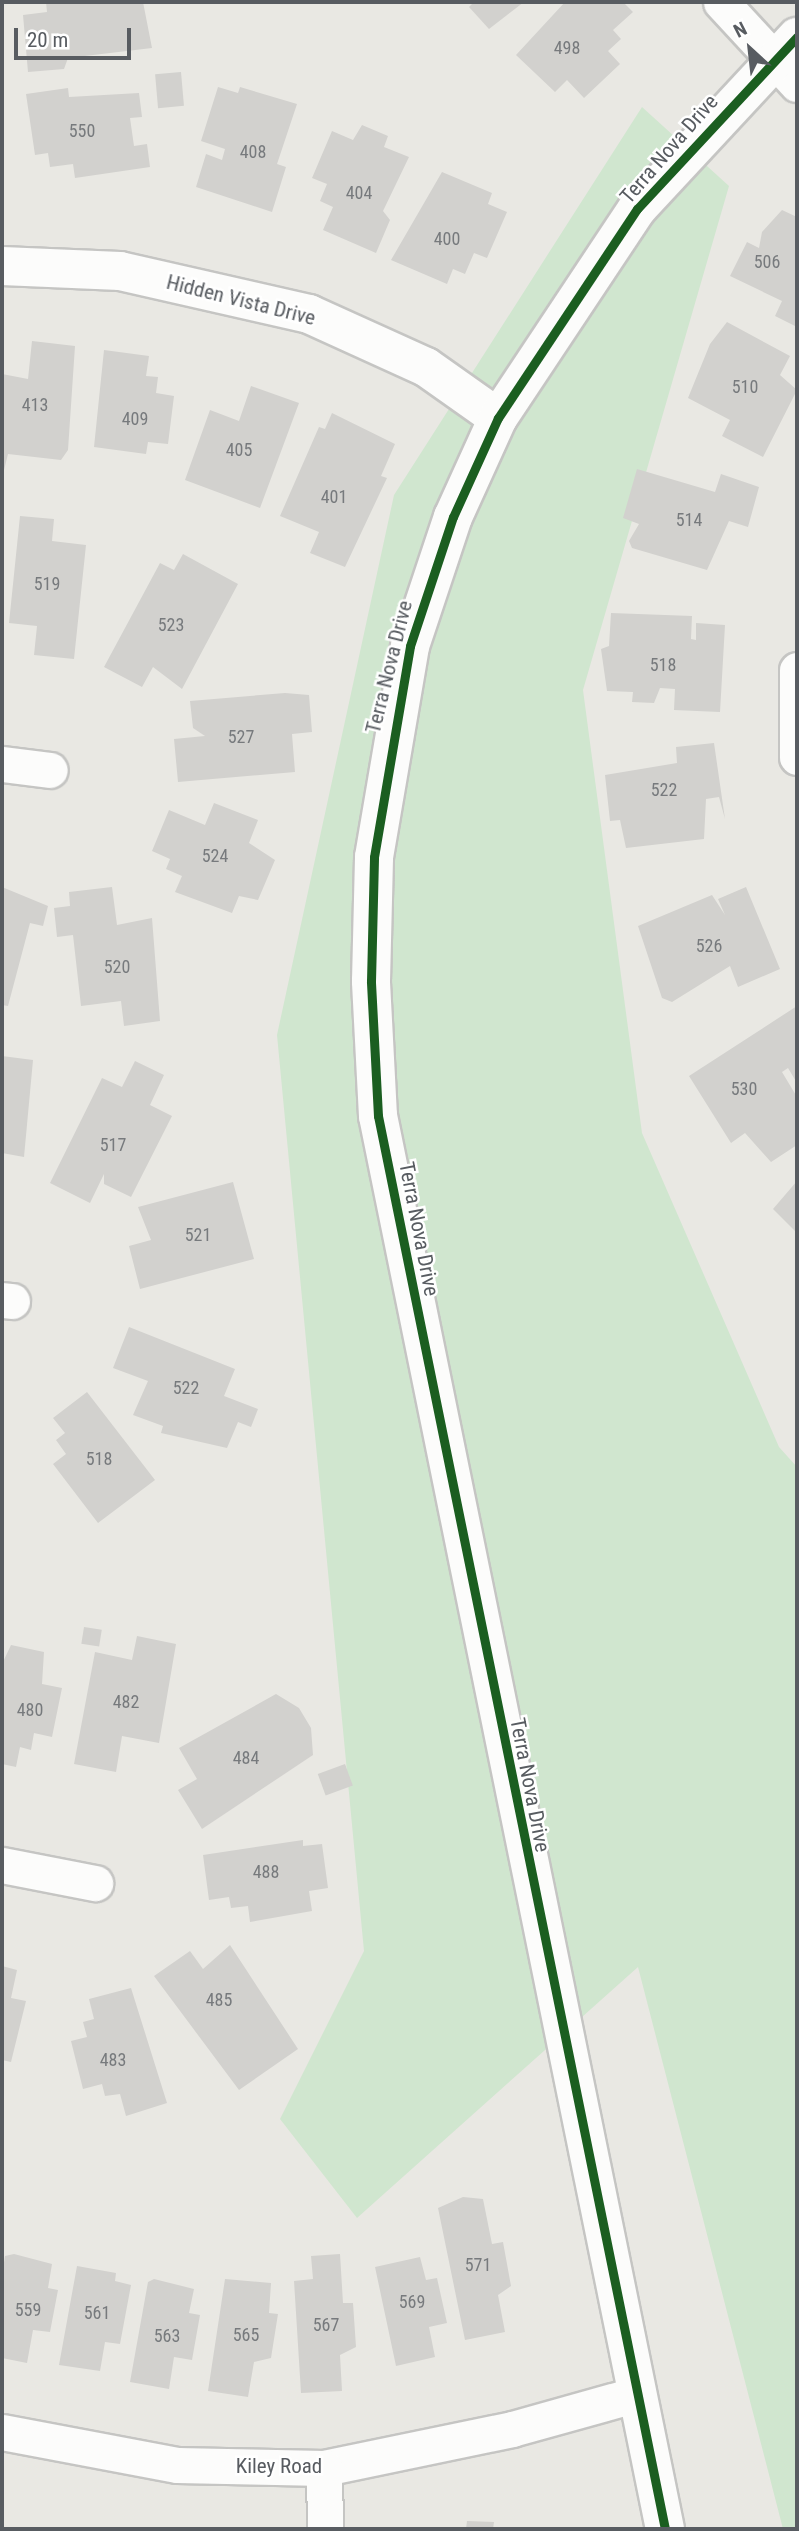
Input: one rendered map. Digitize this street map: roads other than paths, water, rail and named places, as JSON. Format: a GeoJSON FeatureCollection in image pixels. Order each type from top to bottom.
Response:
{"type":"FeatureCollection","features":[{"type":"Feature","properties":{"kind":"street"},"geometry":{"type":"LineString","coordinates":[[721,2],[789,60]]}},
{"type":"Feature","properties":{"kind":"street","name":"Terra Nova Drive"},"geometry":{"type":"LineString","coordinates":[[665,2529],[635,2395],[378,1116],[371,981],[374,857],[385,764],[429,581],[498,418],[637,209],[789,60]]}},
{"type":"Feature","properties":{"kind":"street","name":"Hidden Vista Drive"},"geometry":{"type":"LineString","coordinates":[[2,266],[120,271],[309,314],[426,367],[498,418]]}},
{"type":"Feature","properties":{"kind":"street"},"geometry":{"type":"LineString","coordinates":[[797,670],[797,737]]}},
{"type":"Feature","properties":{"kind":"street"},"geometry":{"type":"LineString","coordinates":[[2,764],[50,770]]}},
{"type":"Feature","properties":{"kind":"street"},"geometry":{"type":"LineString","coordinates":[[2,1864],[95,1883]]}},
{"type":"Feature","properties":{"kind":"street","name":"Kiley Road"},"geometry":{"type":"LineString","coordinates":[[2,2432],[177,2465],[324,2468],[512,2429],[635,2395]]}},
{"type":"Feature","properties":{"kind":"street"},"geometry":{"type":"LineString","coordinates":[[324,2468],[325,2529]]}}]}
